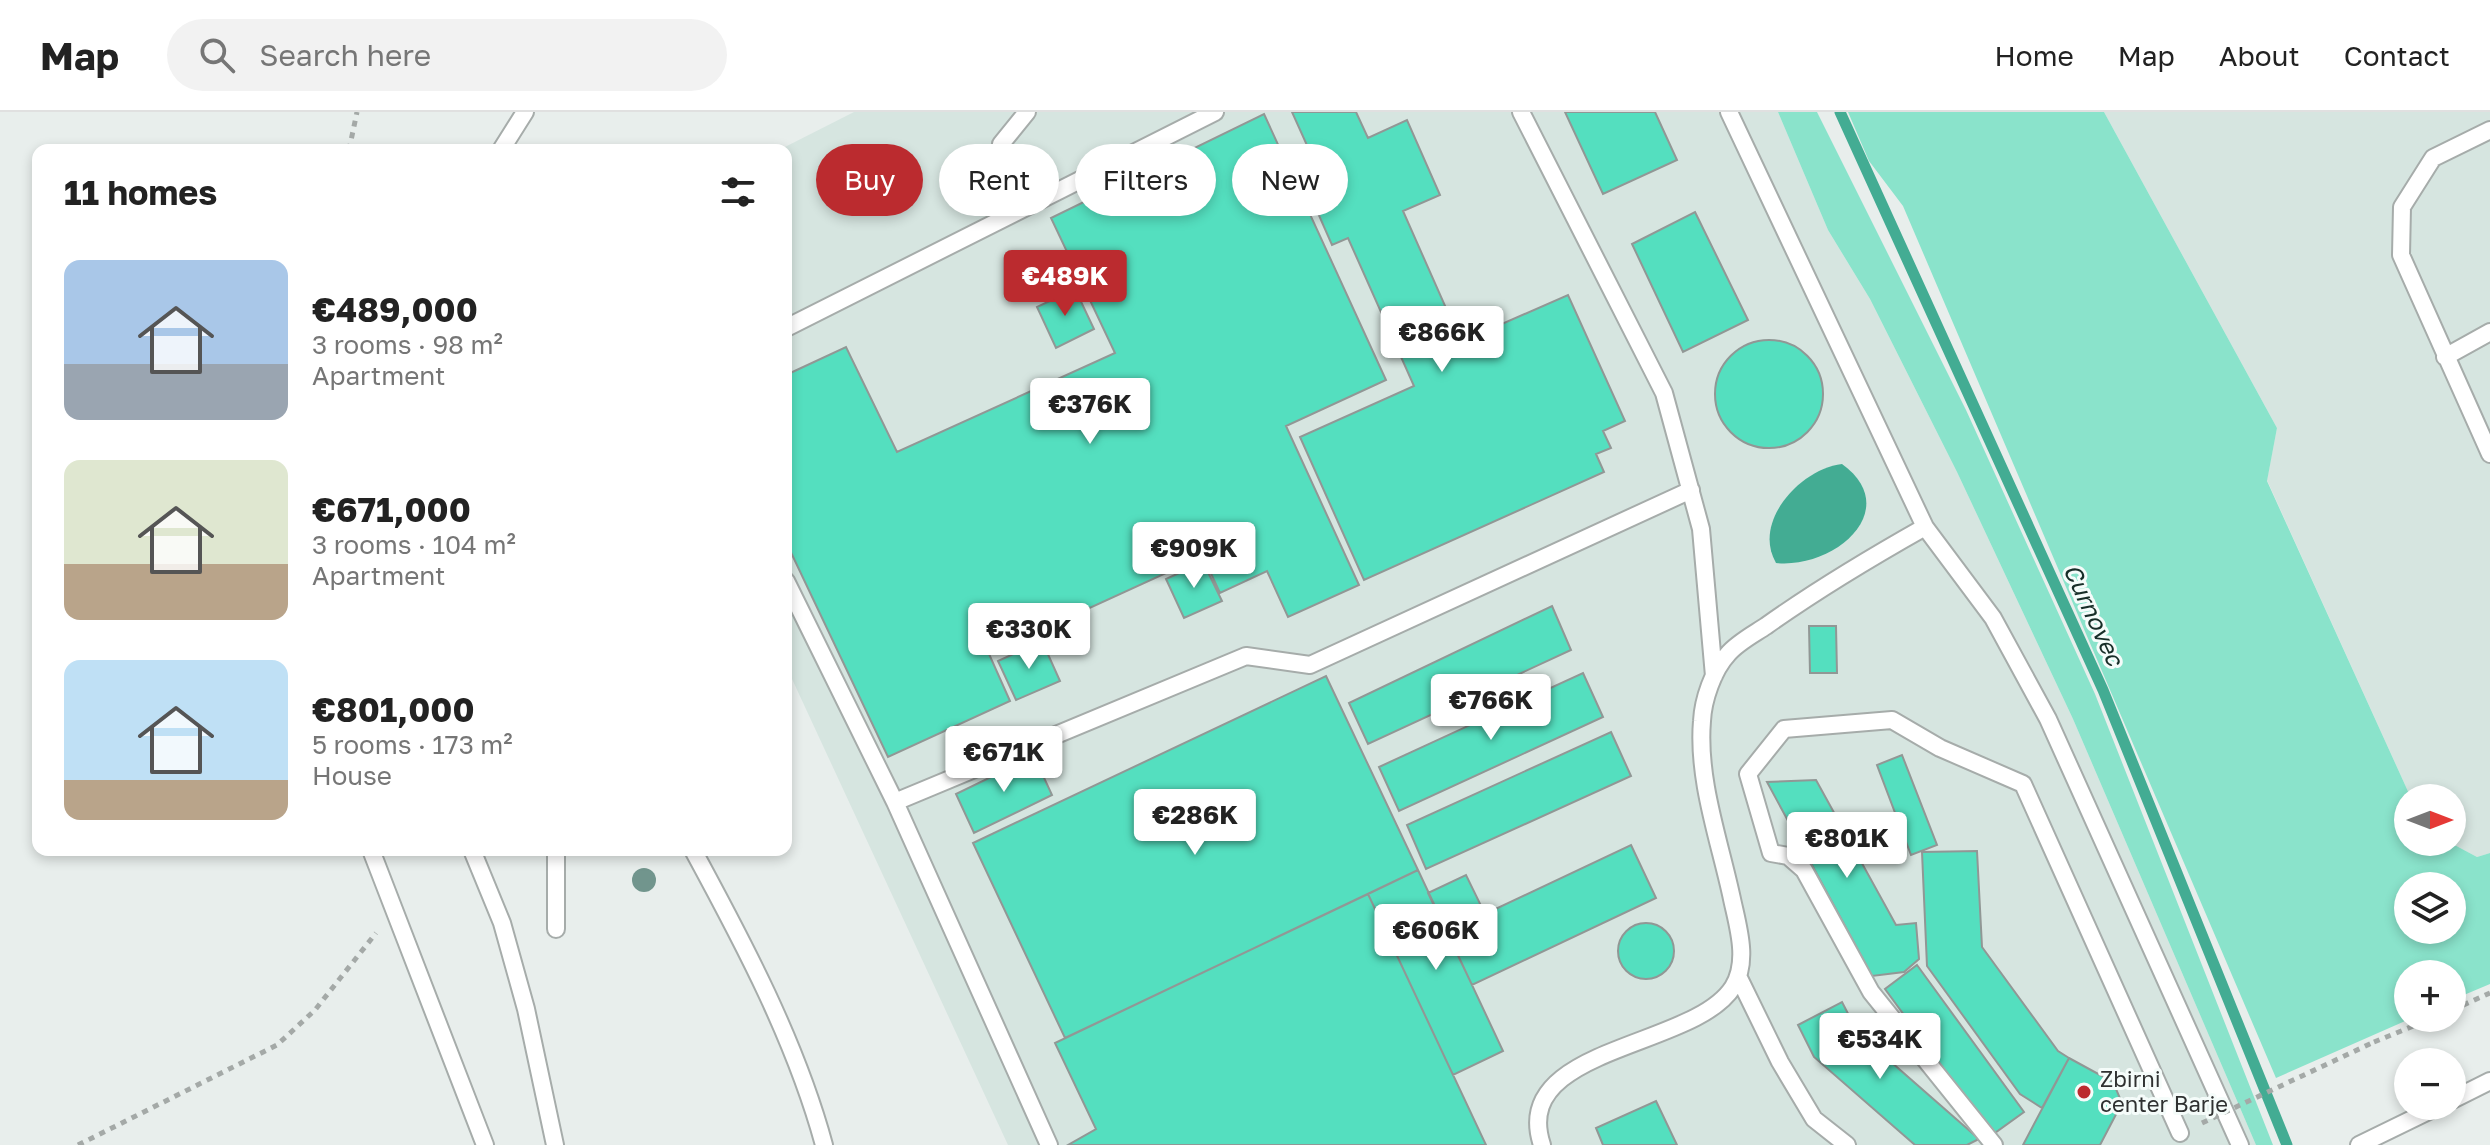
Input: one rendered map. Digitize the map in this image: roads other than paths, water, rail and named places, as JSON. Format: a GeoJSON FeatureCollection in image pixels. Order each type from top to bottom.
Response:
{"type":"FeatureCollection","features":[{"type":"Feature","properties":{"kind":"lane"},"geometry":{"type":"LineString","coordinates":[[505,144],[525,112]]}},
{"type":"Feature","properties":{"kind":"lane"},"geometry":{"type":"LineString","coordinates":[[1001,144],[1027,112]]}},
{"type":"Feature","properties":{"kind":"lane"},"geometry":{"type":"LineString","coordinates":[[1059,190],[1215,112]]}},
{"type":"Feature","properties":{"kind":"lane"},"geometry":{"type":"LineString","coordinates":[[1521,112],[1664,393],[1701,529],[1714,676]]}},
{"type":"Feature","properties":{"kind":"lane"},"geometry":{"type":"LineString","coordinates":[[1729,112],[1925,527],[1993,618],[2048,719],[2240,1145]]}},
{"type":"Feature","properties":{"kind":"lane"},"geometry":{"type":"LineString","coordinates":[[2490,130],[2433,158],[2402,207],[2401,255],[2490,454]]}},
{"type":"Feature","properties":{"kind":"lane"},"geometry":{"type":"LineString","coordinates":[[792,325],[1007,216]]}},
{"type":"Feature","properties":{"kind":"lane"},"geometry":{"type":"LineString","coordinates":[[2445,357],[2490,332]]}},
{"type":"Feature","properties":{"kind":"lane"},"geometry":{"type":"LineString","coordinates":[[895,802],[1246,656],[1310,665],[1691,490]]}},
{"type":"Feature","properties":{"kind":"lane"},"geometry":{"type":"LineString","coordinates":[[1542,1145],[1540,1105],[1557,1079],[1706,1013],[1732,990],[1738,976],[1740,936],[1702,761],[1702,719],[1714,676],[1728,653],[1826,583],[1925,527]]}},
{"type":"Feature","properties":{"kind":"lane"},"geometry":{"type":"LineString","coordinates":[[792,593],[895,802],[1049,1145]]}},
{"type":"Feature","properties":{"kind":"lane"},"geometry":{"type":"LineString","coordinates":[[1994,1145],[1871,992],[1804,870],[1788,856],[1771,853],[1748,774],[1784,729],[1892,720],[1940,748],[2023,784],[2180,1133]]}},
{"type":"Feature","properties":{"kind":"lane"},"geometry":{"type":"LineString","coordinates":[[373,856],[485,1145]]}},
{"type":"Feature","properties":{"kind":"lane"},"geometry":{"type":"LineString","coordinates":[[474,856],[502,923],[526,1009],[555,1145]]}},
{"type":"Feature","properties":{"kind":"lane"},"geometry":{"type":"LineString","coordinates":[[556,856],[556,929]]}},
{"type":"Feature","properties":{"kind":"lane"},"geometry":{"type":"LineString","coordinates":[[696,856],[730,918],[807,1082],[824,1145]]}},
{"type":"Feature","properties":{"kind":"lane"},"geometry":{"type":"LineString","coordinates":[[1738,976],[1780,1062],[1814,1119],[1847,1145]]}},
{"type":"Feature","properties":{"kind":"lane"},"geometry":{"type":"LineString","coordinates":[[2466,1093],[2490,1081]]}},
{"type":"Feature","properties":{"kind":"lane"},"geometry":{"type":"LineString","coordinates":[[2359,1145],[2410,1120]]}},
{"type":"Feature","properties":{"kind":"waterway","name":"Curnovec"},"geometry":{"type":"LineString","coordinates":[[1840,112],[2103,690],[2287,1145]]}},
{"type":"Feature","properties":{"kind":"place","name":"Zbirni center Barje"},"geometry":{"type":"Point","coordinates":[2084,1092]}}]}
